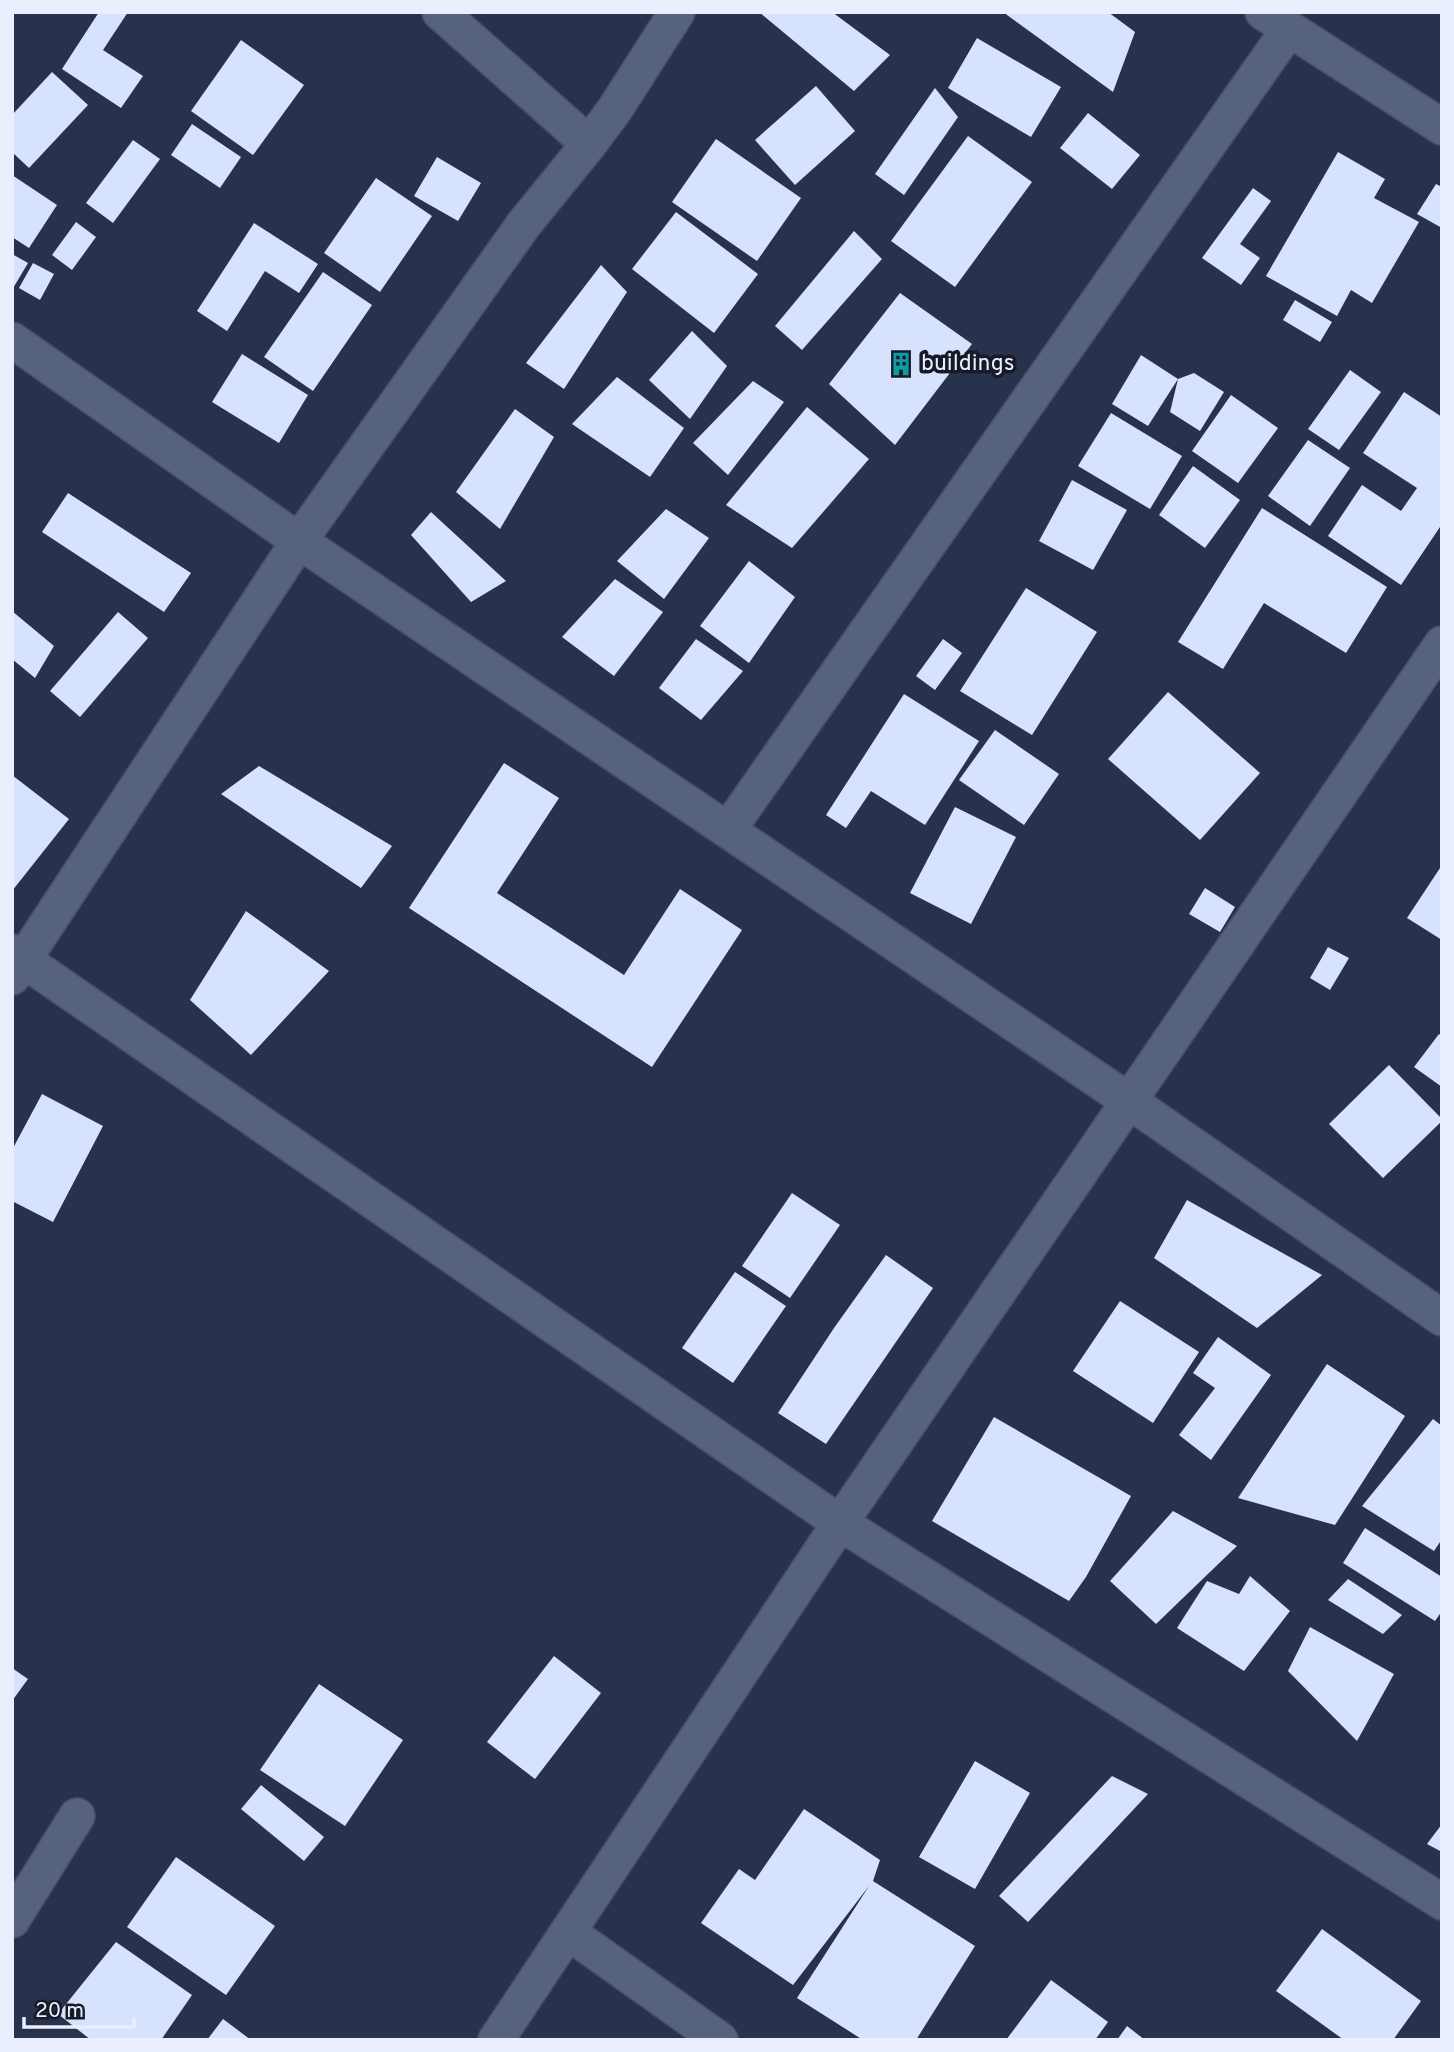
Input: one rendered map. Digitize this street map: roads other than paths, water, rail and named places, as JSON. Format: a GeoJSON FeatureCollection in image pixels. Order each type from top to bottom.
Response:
{"type":"FeatureCollection","features":[{"type":"Feature","properties":{"kind":"street"},"geometry":{"type":"LineString","coordinates":[[440,12],[589,144]]}},
{"type":"Feature","properties":{"kind":"street"},"geometry":{"type":"LineString","coordinates":[[677,12],[615,109],[524,224],[299,541],[16,962],[840,1523],[1442,1902]]}},
{"type":"Feature","properties":{"kind":"street"},"geometry":{"type":"LineString","coordinates":[[728,830],[1276,20],[1442,127]]}},
{"type":"Feature","properties":{"kind":"street"},"geometry":{"type":"LineString","coordinates":[[12,340],[299,541],[1129,1101],[1442,1318]]}},
{"type":"Feature","properties":{"kind":"street"},"geometry":{"type":"LineString","coordinates":[[496,2040],[840,1523],[1442,644]]}},
{"type":"Feature","properties":{"kind":"street"},"geometry":{"type":"LineString","coordinates":[[12,1920],[77,1816]]}},
{"type":"Feature","properties":{"kind":"street"},"geometry":{"type":"LineString","coordinates":[[568,1932],[720,2040]]}},
{"type":"Feature","properties":{"kind":"place","name":"buildings"},"geometry":{"type":"Point","coordinates":[901,364]}}]}
